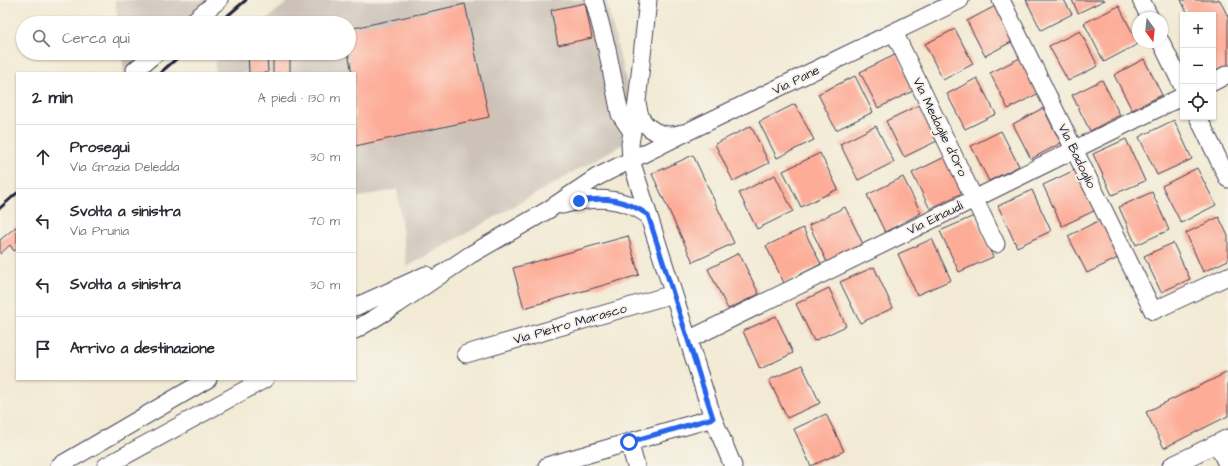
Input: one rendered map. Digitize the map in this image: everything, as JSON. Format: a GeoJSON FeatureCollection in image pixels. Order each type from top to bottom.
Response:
{"type":"FeatureCollection","features":[{"type":"Feature","properties":{"kind":"street"},"geometry":{"type":"LineString","coordinates":[[200,16],[219,0]]}},
{"type":"Feature","properties":{"kind":"street"},"geometry":{"type":"LineString","coordinates":[[594,0],[607,49],[620,114],[632,132]]}},
{"type":"Feature","properties":{"kind":"street"},"geometry":{"type":"LineString","coordinates":[[648,0],[630,144],[631,160],[713,418],[733,466]]}},
{"type":"Feature","properties":{"kind":"street","name":"Via Pane"},"geometry":{"type":"LineString","coordinates":[[548,210],[597,177],[960,0]]}},
{"type":"Feature","properties":{"kind":"street","name":"Via Badoglio"},"geometry":{"type":"LineString","coordinates":[[1001,0],[1153,311],[1228,276]]}},
{"type":"Feature","properties":{"kind":"street"},"geometry":{"type":"LineString","coordinates":[[1141,0],[1147,12]]}},
{"type":"Feature","properties":{"kind":"street","name":"Via Medaglie d'Oro"},"geometry":{"type":"LineString","coordinates":[[894,32],[996,244]]}},
{"type":"Feature","properties":{"kind":"street"},"geometry":{"type":"LineString","coordinates":[[1164,48],[1182,84]]}},
{"type":"Feature","properties":{"kind":"street"},"geometry":{"type":"LineString","coordinates":[[135,70],[147,60]]}},
{"type":"Feature","properties":{"kind":"street"},"geometry":{"type":"LineString","coordinates":[[1216,80],[1228,74]]}},
{"type":"Feature","properties":{"kind":"street"},"geometry":{"type":"LineString","coordinates":[[637,96],[639,113],[642,120],[655,132],[671,135],[690,131]]}},
{"type":"Feature","properties":{"kind":"street","name":"Via Einaudi"},"geometry":{"type":"LineString","coordinates":[[688,340],[1180,97]]}},
{"type":"Feature","properties":{"kind":"street"},"geometry":{"type":"LineString","coordinates":[[1199,120],[1228,179]]}},
{"type":"Feature","properties":{"kind":"street"},"geometry":{"type":"LineString","coordinates":[[356,329],[398,304],[470,255],[548,210],[579,201],[593,199],[628,203],[637,207],[648,215]]}},
{"type":"Feature","properties":{"kind":"street"},"geometry":{"type":"LineString","coordinates":[[356,307],[470,255]]}},
{"type":"Feature","properties":{"kind":"street","name":"Via Pietro Marasco"},"geometry":{"type":"LineString","coordinates":[[466,354],[673,294]]}},
{"type":"Feature","properties":{"kind":"street"},"geometry":{"type":"LineString","coordinates":[[59,466],[206,380]]}},
{"type":"Feature","properties":{"kind":"street"},"geometry":{"type":"LineString","coordinates":[[106,466],[263,380]]}},
{"type":"Feature","properties":{"kind":"street"},"geometry":{"type":"LineString","coordinates":[[547,466],[713,418]]}},
{"type":"Feature","properties":{"kind":"street"},"geometry":{"type":"LineString","coordinates":[[1171,466],[1222,441],[1228,466]]}},
{"type":"Feature","properties":{"kind":"street"},"geometry":{"type":"LineString","coordinates":[[629,442],[636,466]]}},
{"type":"Feature","properties":{"kind":"shaded area"},"geometry":{"type":"Polygon","coordinates":[[[115,0],[226,0],[207,16],[117,16],[115,0]]]}},
{"type":"Feature","properties":{"kind":"shaded area"},"geometry":{"type":"Polygon","coordinates":[[[290,0],[606,0],[629,93],[625,143],[407,267],[397,189],[356,198],[356,72],[216,72],[214,63],[218,60],[356,60],[356,16],[271,16],[290,0]]]}},
{"type":"Feature","properties":{"kind":"shaded area"},"geometry":{"type":"Polygon","coordinates":[[[123,60],[154,60],[139,72],[124,72],[123,60]]]}},
{"type":"Feature","properties":{"kind":"building"},"geometry":{"type":"Polygon","coordinates":[[[1026,0],[1064,0],[1072,14],[1041,30],[1026,0]]]}},
{"type":"Feature","properties":{"kind":"building"},"geometry":{"type":"Polygon","coordinates":[[[1072,0],[1105,0],[1078,13],[1072,0]]]}},
{"type":"Feature","properties":{"kind":"building"},"geometry":{"type":"Polygon","coordinates":[[[1181,0],[1220,0],[1228,17],[1228,70],[1217,75],[1216,73],[1216,12],[1187,12],[1181,0]]]}},
{"type":"Feature","properties":{"kind":"building"},"geometry":{"type":"Polygon","coordinates":[[[585,3],[592,38],[558,45],[551,10],[585,3]]]}},
{"type":"Feature","properties":{"kind":"building"},"geometry":{"type":"Polygon","coordinates":[[[465,4],[489,117],[356,146],[356,72],[352,72],[349,60],[356,60],[356,27],[465,4]]]}},
{"type":"Feature","properties":{"kind":"building"},"geometry":{"type":"Polygon","coordinates":[[[997,5],[1015,40],[985,56],[967,21],[997,5]]]}},
{"type":"Feature","properties":{"kind":"building"},"geometry":{"type":"Polygon","coordinates":[[[1119,6],[1132,32],[1132,47],[1104,62],[1084,23],[1119,6]]]}},
{"type":"Feature","properties":{"kind":"building"},"geometry":{"type":"Polygon","coordinates":[[[955,29],[973,64],[943,80],[925,44],[955,29]]]}},
{"type":"Feature","properties":{"kind":"building"},"geometry":{"type":"Polygon","coordinates":[[[1080,31],[1098,66],[1068,81],[1049,46],[1080,31]]]}},
{"type":"Feature","properties":{"kind":"building"},"geometry":{"type":"Polygon","coordinates":[[[897,54],[915,90],[878,108],[860,72],[897,54]]]}},
{"type":"Feature","properties":{"kind":"building"},"geometry":{"type":"Polygon","coordinates":[[[1020,58],[1039,93],[1008,109],[990,73],[1020,58]]]}},
{"type":"Feature","properties":{"kind":"building"},"geometry":{"type":"Polygon","coordinates":[[[1144,59],[1162,95],[1132,110],[1114,75],[1144,59]]]}},
{"type":"Feature","properties":{"kind":"building"},"geometry":{"type":"Polygon","coordinates":[[[248,60],[267,60],[268,72],[249,72],[248,60]]]}},
{"type":"Feature","properties":{"kind":"building"},"geometry":{"type":"Polygon","coordinates":[[[273,60],[290,60],[290,72],[273,72],[273,60]]]}},
{"type":"Feature","properties":{"kind":"building"},"geometry":{"type":"Polygon","coordinates":[[[855,76],[873,112],[836,130],[818,94],[855,76]]]}},
{"type":"Feature","properties":{"kind":"building"},"geometry":{"type":"Polygon","coordinates":[[[977,78],[996,114],[965,129],[947,94],[977,78]]]}},
{"type":"Feature","properties":{"kind":"building"},"geometry":{"type":"Polygon","coordinates":[[[1102,80],[1120,115],[1090,131],[1072,95],[1102,80]]]}},
{"type":"Feature","properties":{"kind":"building"},"geometry":{"type":"Polygon","coordinates":[[[923,103],[941,139],[904,157],[886,121],[923,103]]]}},
{"type":"Feature","properties":{"kind":"building"},"geometry":{"type":"Polygon","coordinates":[[[795,104],[814,140],[777,158],[759,122],[795,104]]]}},
{"type":"Feature","properties":{"kind":"building"},"geometry":{"type":"Polygon","coordinates":[[[1043,108],[1061,143],[1031,159],[1013,124],[1043,108]]]}},
{"type":"Feature","properties":{"kind":"building"},"geometry":{"type":"Polygon","coordinates":[[[1174,120],[1192,159],[1157,175],[1139,137],[1174,120]]]}},
{"type":"Feature","properties":{"kind":"building"},"geometry":{"type":"Polygon","coordinates":[[[751,126],[769,163],[733,181],[715,144],[751,126]]]}},
{"type":"Feature","properties":{"kind":"building"},"geometry":{"type":"Polygon","coordinates":[[[876,126],[894,162],[858,180],[840,144],[876,126]]]}},
{"type":"Feature","properties":{"kind":"building"},"geometry":{"type":"Polygon","coordinates":[[[1001,131],[1019,166],[989,181],[971,146],[1001,131]]]}},
{"type":"Feature","properties":{"kind":"building"},"geometry":{"type":"Polygon","coordinates":[[[1126,139],[1145,181],[1112,195],[1093,154],[1126,139]]]}},
{"type":"Feature","properties":{"kind":"building"},"geometry":{"type":"Polygon","coordinates":[[[820,153],[838,189],[801,207],[783,171],[820,153]]]}},
{"type":"Feature","properties":{"kind":"building"},"geometry":{"type":"Polygon","coordinates":[[[693,155],[734,243],[693,262],[652,174],[693,155]]]}},
{"type":"Feature","properties":{"kind":"building"},"geometry":{"type":"Polygon","coordinates":[[[949,155],[966,191],[930,209],[912,173],[949,155]]]}},
{"type":"Feature","properties":{"kind":"building"},"geometry":{"type":"Polygon","coordinates":[[[1197,168],[1216,205],[1181,223],[1162,186],[1197,168]]]}},
{"type":"Feature","properties":{"kind":"building"},"geometry":{"type":"Polygon","coordinates":[[[1077,169],[1096,210],[1062,226],[1043,185],[1077,169]]]}},
{"type":"Feature","properties":{"kind":"building"},"geometry":{"type":"Polygon","coordinates":[[[775,175],[793,211],[757,229],[739,193],[775,175]]]}},
{"type":"Feature","properties":{"kind":"building"},"geometry":{"type":"Polygon","coordinates":[[[903,177],[921,213],[885,232],[867,195],[903,177]]]}},
{"type":"Feature","properties":{"kind":"building"},"geometry":{"type":"Polygon","coordinates":[[[1032,190],[1051,231],[1017,247],[998,206],[1032,190]]]}},
{"type":"Feature","properties":{"kind":"building"},"geometry":{"type":"Polygon","coordinates":[[[1152,192],[1169,230],[1136,245],[1119,207],[1152,192]]]}},
{"type":"Feature","properties":{"kind":"building"},"geometry":{"type":"Polygon","coordinates":[[[845,207],[863,244],[827,262],[809,225],[845,207]]]}},
{"type":"Feature","properties":{"kind":"building"},"geometry":{"type":"Polygon","coordinates":[[[974,216],[993,257],[959,272],[940,231],[974,216]]]}},
{"type":"Feature","properties":{"kind":"building"},"geometry":{"type":"Polygon","coordinates":[[[1219,217],[1228,236],[1228,260],[1203,272],[1186,233],[1219,217]]]}},
{"type":"Feature","properties":{"kind":"building"},"geometry":{"type":"Polygon","coordinates":[[[1102,219],[1120,257],[1087,273],[1068,236],[1102,219]]]}},
{"type":"Feature","properties":{"kind":"building"},"geometry":{"type":"Polygon","coordinates":[[[16,227],[16,250],[14,251],[10,245],[0,254],[0,240],[16,227]]]}},
{"type":"Feature","properties":{"kind":"building"},"geometry":{"type":"Polygon","coordinates":[[[803,228],[821,264],[784,283],[766,246],[803,228]]]}},
{"type":"Feature","properties":{"kind":"building"},"geometry":{"type":"Polygon","coordinates":[[[628,236],[639,275],[524,308],[513,268],[628,236]]]}},
{"type":"Feature","properties":{"kind":"building"},"geometry":{"type":"Polygon","coordinates":[[[932,239],[951,280],[917,295],[898,254],[932,239]]]}},
{"type":"Feature","properties":{"kind":"building"},"geometry":{"type":"Polygon","coordinates":[[[1173,243],[1190,279],[1161,292],[1144,256],[1173,243]]]}},
{"type":"Feature","properties":{"kind":"building"},"geometry":{"type":"Polygon","coordinates":[[[739,253],[759,294],[728,309],[708,269],[739,253]]]}},
{"type":"Feature","properties":{"kind":"building"},"geometry":{"type":"Polygon","coordinates":[[[874,267],[893,308],[860,323],[840,282],[874,267]]]}},
{"type":"Feature","properties":{"kind":"building"},"geometry":{"type":"Polygon","coordinates":[[[829,288],[846,326],[814,341],[796,304],[829,288]]]}},
{"type":"Feature","properties":{"kind":"building"},"geometry":{"type":"Polygon","coordinates":[[[776,316],[793,353],[760,369],[743,331],[776,316]]]}},
{"type":"Feature","properties":{"kind":"building"},"geometry":{"type":"Polygon","coordinates":[[[802,365],[820,403],[787,418],[769,380],[802,365]]]}},
{"type":"Feature","properties":{"kind":"building"},"geometry":{"type":"Polygon","coordinates":[[[1228,372],[1228,416],[1164,448],[1146,412],[1228,372]]]}},
{"type":"Feature","properties":{"kind":"building"},"geometry":{"type":"Polygon","coordinates":[[[826,414],[844,451],[811,466],[794,429],[826,414]]]}},
{"type":"Feature","properties":{"kind":"railway"},"geometry":{"type":"LineString","coordinates":[[227,16],[246,0]]}},
{"type":"Feature","properties":{"kind":"railway"},"geometry":{"type":"LineString","coordinates":[[161,72],[175,60]]}},
{"type":"Feature","properties":{"kind":"railway"},"geometry":{"type":"LineString","coordinates":[[0,208],[16,194]]}},
{"type":"Feature","properties":{"kind":"route"},"geometry":{"type":"LineString","coordinates":[[579,201],[593,199],[628,203],[637,207],[648,215],[713,418],[629,442]]}}]}
